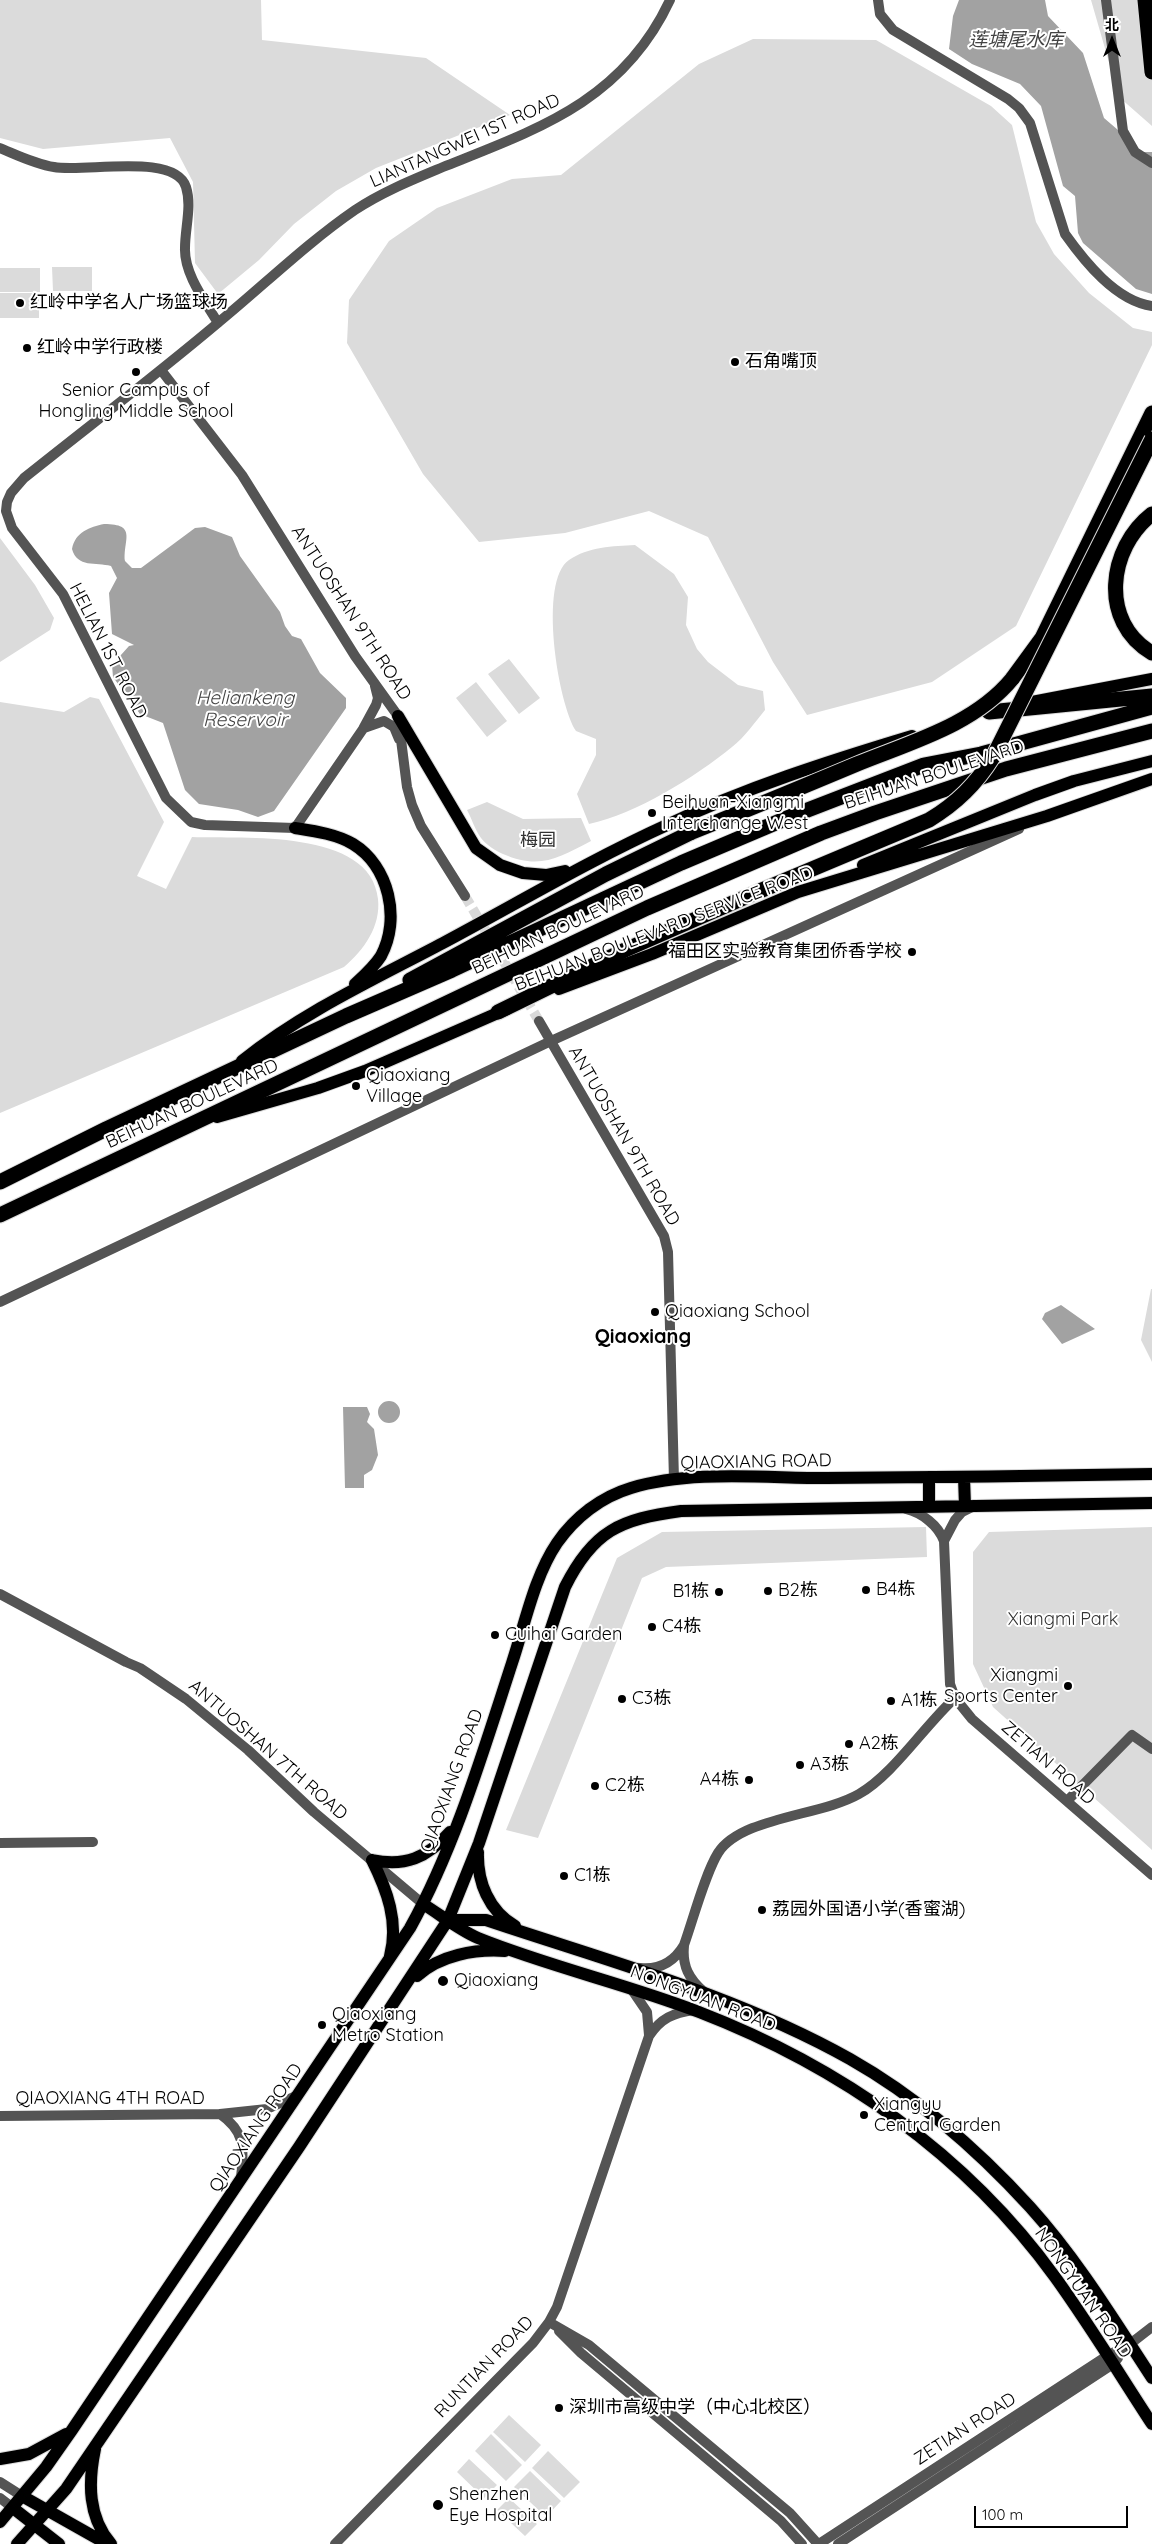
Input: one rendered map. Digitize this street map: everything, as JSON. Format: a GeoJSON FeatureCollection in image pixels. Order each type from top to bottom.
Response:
{"type":"FeatureCollection","features":[{"type":"Feature","properties":{"kind":"highway"},"geometry":{"type":"LineString","coordinates":[[1145,0],[1152,72]]}},
{"type":"Feature","properties":{"kind":"highway"},"geometry":{"type":"LineString","coordinates":[[1151,0],[1152,4]]}},
{"type":"Feature","properties":{"kind":"highway"},"geometry":{"type":"LineString","coordinates":[[346,1016],[459,951],[648,852],[956,722],[999,694],[1042,638],[1152,413]]}},
{"type":"Feature","properties":{"kind":"highway"},"geometry":{"type":"LineString","coordinates":[[498,1012],[625,950],[929,820],[946,810],[973,786],[993,757],[1152,439]]}},
{"type":"Feature","properties":{"kind":"highway"},"geometry":{"type":"LineString","coordinates":[[1152,514],[1136,527],[1120,556],[1116,590],[1119,610],[1124,624],[1135,638],[1152,653]]}},
{"type":"Feature","properties":{"kind":"highway"},"geometry":{"type":"LineString","coordinates":[[990,712],[1152,696]]}},
{"type":"Feature","properties":{"kind":"highway","name":"BEIHUAN BOULEVARD"},"geometry":{"type":"LineString","coordinates":[[0,1182],[232,1069],[346,1016],[452,970],[681,863],[859,789],[924,765],[981,754],[1152,707]]}},
{"type":"Feature","properties":{"kind":"highway","name":"BEIHUAN BOULEVARD"},"geometry":{"type":"LineString","coordinates":[[0,1215],[646,908],[821,834],[875,812],[1006,769],[1152,731]]}},
{"type":"Feature","properties":{"kind":"main road"},"geometry":{"type":"LineString","coordinates":[[1114,493],[1152,456]]}},
{"type":"Feature","properties":{"kind":"main road"},"geometry":{"type":"LineString","coordinates":[[232,1069],[258,1048],[341,996],[445,942],[582,866],[717,803],[813,768],[990,712],[1152,679]]}},
{"type":"Feature","properties":{"kind":"main road"},"geometry":{"type":"LineString","coordinates":[[398,716],[476,848],[486,856],[513,870],[536,875],[558,873],[582,866]]}},
{"type":"Feature","properties":{"kind":"main road"},"geometry":{"type":"LineString","coordinates":[[798,892],[1074,781],[1152,761]]}},
{"type":"Feature","properties":{"kind":"main road","name":"BEIHUAN BOULEVARD SERVICE ROAD"},"geometry":{"type":"LineString","coordinates":[[194,1124],[318,1088],[365,1071],[498,1012],[652,954],[798,892],[1047,816],[1152,781]]}},
{"type":"Feature","properties":{"kind":"main road"},"geometry":{"type":"LineString","coordinates":[[295,828],[341,838],[354,844],[375,864],[386,887],[390,913],[387,940],[370,971],[341,996]]}},
{"type":"Feature","properties":{"kind":"main road","name":"QIAOXIANG ROAD"},"geometry":{"type":"LineString","coordinates":[[0,2522],[13,2508],[72,2430],[388,1964],[424,1904],[455,1826],[540,1578],[557,1543],[579,1516],[606,1498],[631,1488],[688,1478],[964,1478],[1152,1474]]}},
{"type":"Feature","properties":{"kind":"main road"},"geometry":{"type":"LineString","coordinates":[[929,1478],[929,1506]]}},
{"type":"Feature","properties":{"kind":"main road"},"geometry":{"type":"LineString","coordinates":[[964,1478],[970,1505]]}},
{"type":"Feature","properties":{"kind":"main road"},"geometry":{"type":"LineString","coordinates":[[17,2544],[66,2489],[406,1987],[448,1920],[479,1843],[565,1586],[579,1560],[594,1543],[616,1528],[643,1516],[681,1511],[1152,1503]]}},
{"type":"Feature","properties":{"kind":"main road"},"geometry":{"type":"LineString","coordinates":[[372,1860],[396,1864],[415,1858],[440,1844],[455,1826]]}},
{"type":"Feature","properties":{"kind":"main road"},"geometry":{"type":"LineString","coordinates":[[479,1843],[478,1863],[487,1897],[508,1922],[528,1934]]}},
{"type":"Feature","properties":{"kind":"main road"},"geometry":{"type":"LineString","coordinates":[[372,1860],[383,1882],[391,1910],[392,1938],[388,1964]]}},
{"type":"Feature","properties":{"kind":"main road","name":"NONGYUAN ROAD"},"geometry":{"type":"LineString","coordinates":[[424,1904],[476,1938],[695,2010],[746,2030],[847,2084],[899,2119],[946,2158],[980,2190],[1054,2275],[1152,2424]]}},
{"type":"Feature","properties":{"kind":"main road","name":"NONGYUAN ROAD"},"geometry":{"type":"LineString","coordinates":[[448,1920],[486,1920],[707,1994],[774,2021],[851,2059],[891,2085],[932,2115],[995,2170],[1032,2209],[1083,2274],[1152,2378]]}},
{"type":"Feature","properties":{"kind":"main road"},"geometry":{"type":"LineString","coordinates":[[406,1987],[423,1970],[457,1955],[496,1950],[523,1953]]}},
{"type":"Feature","properties":{"kind":"main road"},"geometry":{"type":"LineString","coordinates":[[0,2459],[29,2454],[72,2430]]}},
{"type":"Feature","properties":{"kind":"main road"},"geometry":{"type":"LineString","coordinates":[[96,2443],[90,2484],[91,2495],[98,2522],[111,2544]]}},
{"type":"Feature","properties":{"kind":"main road"},"geometry":{"type":"LineString","coordinates":[[22,2496],[106,2544]]}},
{"type":"Feature","properties":{"kind":"main road"},"geometry":{"type":"LineString","coordinates":[[13,2508],[59,2544]]}},
{"type":"Feature","properties":{"kind":"street","name":"LIANTANGWEI 1ST ROAD"},"geometry":{"type":"LineString","coordinates":[[161,370],[337,224],[373,199],[416,178],[532,131],[588,100],[605,86],[632,58],[662,16],[670,0]]}},
{"type":"Feature","properties":{"kind":"street"},"geometry":{"type":"LineString","coordinates":[[878,0],[880,14],[893,30],[1008,98],[1020,108],[1030,123],[1065,234],[1075,250],[1110,284],[1128,298],[1152,306]]}},
{"type":"Feature","properties":{"kind":"street"},"geometry":{"type":"LineString","coordinates":[[1106,0],[1123,131],[1135,152],[1152,163]]}},
{"type":"Feature","properties":{"kind":"street"},"geometry":{"type":"LineString","coordinates":[[0,148],[37,164],[55,168],[148,166],[166,168],[180,176],[186,186],[188,199],[184,249],[186,260],[190,272],[218,323]]}},
{"type":"Feature","properties":{"kind":"street","name":"ANTUOSHAN 9TH ROAD"},"geometry":{"type":"LineString","coordinates":[[161,370],[242,475],[375,686],[398,716],[407,787],[412,805],[421,826],[465,896]]}},
{"type":"Feature","properties":{"kind":"street","name":"HELIAN 1ST ROAD"},"geometry":{"type":"LineString","coordinates":[[161,370],[24,478],[11,493],[7,502],[8,519],[21,542],[63,594],[110,690],[173,808],[191,822],[205,825],[295,828]]}},
{"type":"Feature","properties":{"kind":"street"},"geometry":{"type":"LineString","coordinates":[[295,828],[363,729],[378,698],[375,686]]}},
{"type":"Feature","properties":{"kind":"street"},"geometry":{"type":"LineString","coordinates":[[363,729],[377,722],[390,724],[402,746]]}},
{"type":"Feature","properties":{"kind":"street"},"geometry":{"type":"LineString","coordinates":[[0,1302],[551,1041],[1047,816]]}},
{"type":"Feature","properties":{"kind":"street","name":"ANTUOSHAN 9TH ROAD"},"geometry":{"type":"LineString","coordinates":[[539,1021],[664,1236],[668,1252],[674,1480]]}},
{"type":"Feature","properties":{"kind":"street"},"geometry":{"type":"LineString","coordinates":[[897,1507],[912,1510],[925,1517],[935,1526],[944,1540],[955,1520],[970,1505]]}},
{"type":"Feature","properties":{"kind":"street","name":"ZETIAN ROAD"},"geometry":{"type":"LineString","coordinates":[[944,1540],[949,1674],[955,1698],[972,1719],[1152,1876]]}},
{"type":"Feature","properties":{"kind":"street","name":"ANTUOSHAN 7TH ROAD"},"geometry":{"type":"LineString","coordinates":[[0,1594],[140,1668],[166,1684],[248,1750],[314,1812],[424,1904]]}},
{"type":"Feature","properties":{"kind":"street"},"geometry":{"type":"LineString","coordinates":[[707,1994],[689,1976],[684,1965],[684,1945],[714,1861],[732,1837],[749,1829],[836,1805],[859,1794],[877,1780],[955,1698]]}},
{"type":"Feature","properties":{"kind":"street"},"geometry":{"type":"LineString","coordinates":[[1067,1801],[1132,1735],[1152,1748]]}},
{"type":"Feature","properties":{"kind":"street"},"geometry":{"type":"LineString","coordinates":[[0,1844],[93,1842]]}},
{"type":"Feature","properties":{"kind":"street"},"geometry":{"type":"LineString","coordinates":[[627,1967],[660,1967],[670,1961],[684,1945]]}},
{"type":"Feature","properties":{"kind":"street","name":"RUNTIAN ROAD"},"geometry":{"type":"LineString","coordinates":[[632,1990],[647,2012],[649,2036]]}},
{"type":"Feature","properties":{"kind":"street","name":"RUNTIAN ROAD"},"geometry":{"type":"LineString","coordinates":[[335,2544],[526,2350],[549,2322],[557,2307],[649,2036],[664,2018],[673,2014],[695,2010]]}},
{"type":"Feature","properties":{"kind":"street","name":"QIAOXIANG 4TH ROAD"},"geometry":{"type":"LineString","coordinates":[[0,2116],[220,2114],[267,2109],[301,2093]]}},
{"type":"Feature","properties":{"kind":"street"},"geometry":{"type":"LineString","coordinates":[[220,2114],[232,2122],[240,2134],[242,2150],[241,2181]]}},
{"type":"Feature","properties":{"kind":"street"},"geometry":{"type":"LineString","coordinates":[[549,2322],[581,2353],[781,2520],[802,2544]]}},
{"type":"Feature","properties":{"kind":"street"},"geometry":{"type":"LineString","coordinates":[[549,2322],[589,2344],[790,2513],[818,2544]]}},
{"type":"Feature","properties":{"kind":"street","name":"ZETIAN ROAD"},"geometry":{"type":"LineString","coordinates":[[838,2544],[1110,2360],[1152,2327]]}},
{"type":"Feature","properties":{"kind":"street","name":"ZETIAN ROAD"},"geometry":{"type":"LineString","coordinates":[[818,2544],[1110,2360]]}},
{"type":"Feature","properties":{"kind":"street"},"geometry":{"type":"LineString","coordinates":[[0,2482],[22,2496]]}},
{"type":"Feature","properties":{"kind":"street"},"geometry":{"type":"LineString","coordinates":[[0,2498],[13,2508]]}},
{"type":"Feature","properties":{"kind":"green space"},"geometry":{"type":"Polygon","coordinates":[[[0,0],[261,0],[262,40],[426,58],[510,115],[376,168],[336,191],[294,224],[259,260],[218,294],[195,263],[193,182],[170,138],[43,149],[0,138],[0,0]]]}},
{"type":"Feature","properties":{"kind":"green space"},"geometry":{"type":"Polygon","coordinates":[[[1091,0],[1152,0],[1152,126],[1119,97],[1091,0]]]}},
{"type":"Feature","properties":{"kind":"green space"},"geometry":{"type":"Polygon","coordinates":[[[753,39],[876,40],[991,106],[1012,125],[1036,222],[1054,254],[1089,293],[1133,328],[1152,332],[1152,345],[1016,626],[932,682],[807,715],[773,662],[708,537],[649,511],[565,533],[479,542],[423,474],[347,343],[349,300],[389,241],[437,208],[512,179],[561,175],[699,64],[753,39]]]}},
{"type":"Feature","properties":{"kind":"green space","name":"红岭中学名人广场篮球场"},"geometry":{"type":"Polygon","coordinates":[[[52,267],[92,267],[92,291],[53,291],[52,267]]]}},
{"type":"Feature","properties":{"kind":"green space","name":"红岭中学名人广场篮球场"},"geometry":{"type":"Polygon","coordinates":[[[0,268],[40,268],[40,292],[0,292],[0,268]]]}},
{"type":"Feature","properties":{"kind":"green space","name":"红岭中学名人广场篮球场"},"geometry":{"type":"Polygon","coordinates":[[[0,293],[39,293],[39,318],[0,318],[0,293]]]}},
{"type":"Feature","properties":{"kind":"green space"},"geometry":{"type":"Polygon","coordinates":[[[0,538],[35,585],[54,618],[50,630],[0,662],[0,538]]]}},
{"type":"Feature","properties":{"kind":"green space"},"geometry":{"type":"Polygon","coordinates":[[[635,545],[674,574],[688,597],[686,625],[697,649],[708,662],[738,685],[763,691],[765,710],[737,743],[683,782],[626,812],[589,824],[577,794],[596,755],[596,739],[576,731],[563,695],[554,643],[554,592],[560,572],[569,560],[584,552],[601,548],[635,545]]]}},
{"type":"Feature","properties":{"kind":"green space"},"geometry":{"type":"Polygon","coordinates":[[[509,659],[540,698],[519,714],[488,674],[509,659]]]}},
{"type":"Feature","properties":{"kind":"green space"},"geometry":{"type":"Polygon","coordinates":[[[476,682],[507,721],[487,737],[456,698],[476,682]]]}},
{"type":"Feature","properties":{"kind":"green space"},"geometry":{"type":"Polygon","coordinates":[[[90,697],[99,699],[164,822],[137,876],[166,889],[192,837],[271,839],[301,842],[329,849],[353,860],[370,876],[378,899],[377,919],[370,937],[344,967],[0,1113],[0,702],[64,712],[90,697]]]}},
{"type":"Feature","properties":{"kind":"green space","name":"梅园"},"geometry":{"type":"Polygon","coordinates":[[[487,802],[523,819],[581,818],[591,841],[548,860],[528,861],[516,859],[491,848],[477,832],[467,810],[487,802]]]}},
{"type":"Feature","properties":{"kind":"green space"},"geometry":{"type":"Polygon","coordinates":[[[1152,1289],[1152,1362],[1141,1340],[1152,1289]]]}},
{"type":"Feature","properties":{"kind":"green space"},"geometry":{"type":"Polygon","coordinates":[[[926,1527],[927,1557],[666,1567],[642,1578],[538,1838],[506,1830],[617,1558],[662,1532],[926,1527]]]}},
{"type":"Feature","properties":{"kind":"green space","name":"Xiangmi Park"},"geometry":{"type":"Polygon","coordinates":[[[1152,1527],[1152,1850],[993,1707],[973,1664],[973,1552],[989,1532],[1152,1527]]]}},
{"type":"Feature","properties":{"kind":"green space"},"geometry":{"type":"Polygon","coordinates":[[[509,2415],[541,2445],[525,2462],[493,2432],[509,2415]]]}},
{"type":"Feature","properties":{"kind":"green space"},"geometry":{"type":"Polygon","coordinates":[[[491,2434],[522,2465],[506,2481],[475,2451],[491,2434]]]}},
{"type":"Feature","properties":{"kind":"green space"},"geometry":{"type":"Polygon","coordinates":[[[548,2451],[580,2482],[564,2498],[532,2468],[548,2451]]]}},
{"type":"Feature","properties":{"kind":"green space"},"geometry":{"type":"Polygon","coordinates":[[[469,2459],[497,2485],[484,2498],[457,2472],[469,2459]]]}},
{"type":"Feature","properties":{"kind":"green space"},"geometry":{"type":"Polygon","coordinates":[[[530,2471],[561,2501],[546,2517],[514,2487],[530,2471]]]}},
{"type":"Feature","properties":{"kind":"green space"},"geometry":{"type":"Polygon","coordinates":[[[509,2498],[537,2524],[525,2536],[497,2510],[509,2498]]]}},
{"type":"Feature","properties":{"kind":"water","name":"莲塘尾水库"},"geometry":{"type":"Polygon","coordinates":[[[959,0],[1045,0],[1048,16],[1083,53],[1104,118],[1125,136],[1135,152],[1152,152],[1152,294],[1136,289],[1083,243],[1078,233],[1075,196],[1063,186],[1041,106],[1020,84],[972,64],[949,49],[953,16],[959,0]]]}},
{"type":"Feature","properties":{"kind":"water","name":"Heliankeng Reservoir"},"geometry":{"type":"Polygon","coordinates":[[[104,524],[115,525],[125,530],[127,535],[125,561],[132,568],[141,568],[195,528],[205,527],[232,537],[240,556],[280,612],[285,626],[292,636],[301,639],[320,673],[346,698],[346,708],[274,811],[258,817],[238,810],[199,804],[185,790],[163,723],[140,714],[113,677],[112,665],[129,646],[134,645],[112,634],[109,593],[117,578],[111,566],[83,562],[74,555],[72,549],[76,538],[80,534],[104,524]]]}},
{"type":"Feature","properties":{"kind":"water"},"geometry":{"type":"Polygon","coordinates":[[[1061,1305],[1095,1329],[1062,1344],[1042,1319],[1045,1313],[1061,1305]]]}},
{"type":"Feature","properties":{"kind":"water"},"geometry":{"type":"Polygon","coordinates":[[[389,1401],[397,1404],[400,1412],[397,1420],[389,1423],[381,1420],[378,1412],[381,1404],[389,1401]]]}},
{"type":"Feature","properties":{"kind":"water"},"geometry":{"type":"Polygon","coordinates":[[[343,1407],[367,1407],[370,1414],[367,1422],[374,1429],[378,1455],[372,1470],[364,1475],[364,1488],[345,1488],[343,1407]]]}},
{"type":"Feature","properties":{"kind":"tunnel"},"geometry":{"type":"LineString","coordinates":[[465,896],[539,1021]]}},
{"type":"Feature","properties":{"kind":"place","name":"红岭中学名人广场篮球场"},"geometry":{"type":"Point","coordinates":[20,303]}},
{"type":"Feature","properties":{"kind":"place","name":"红岭中学行政楼"},"geometry":{"type":"Point","coordinates":[27,348]}},
{"type":"Feature","properties":{"kind":"place","name":"石角嘴顶"},"geometry":{"type":"Point","coordinates":[735,362]}},
{"type":"Feature","properties":{"kind":"place","name":"Senior Campus of Hongling Middle School"},"geometry":{"type":"Point","coordinates":[136,372]}},
{"type":"Feature","properties":{"kind":"place","name":"Beihuan-Xiangmi Interchange West"},"geometry":{"type":"Point","coordinates":[652,813]}},
{"type":"Feature","properties":{"kind":"place","name":"福田区实验教育集团侨香学校"},"geometry":{"type":"Point","coordinates":[912,952]}},
{"type":"Feature","properties":{"kind":"place","name":"Qiaoxiang Village"},"geometry":{"type":"Point","coordinates":[356,1086]}},
{"type":"Feature","properties":{"kind":"place","name":"Qiaoxiang School"},"geometry":{"type":"Point","coordinates":[655,1312]}},
{"type":"Feature","properties":{"kind":"place","name":"B4栋"},"geometry":{"type":"Point","coordinates":[866,1590]}},
{"type":"Feature","properties":{"kind":"place","name":"B2栋"},"geometry":{"type":"Point","coordinates":[768,1591]}},
{"type":"Feature","properties":{"kind":"place","name":"B1栋"},"geometry":{"type":"Point","coordinates":[719,1592]}},
{"type":"Feature","properties":{"kind":"place","name":"C4栋"},"geometry":{"type":"Point","coordinates":[652,1627]}},
{"type":"Feature","properties":{"kind":"place","name":"Cuihai Garden"},"geometry":{"type":"Point","coordinates":[495,1635]}},
{"type":"Feature","properties":{"kind":"place","name":"Xiangmi Sports Center"},"geometry":{"type":"Point","coordinates":[1068,1686]}},
{"type":"Feature","properties":{"kind":"place","name":"C3栋"},"geometry":{"type":"Point","coordinates":[622,1699]}},
{"type":"Feature","properties":{"kind":"place","name":"A1栋"},"geometry":{"type":"Point","coordinates":[891,1701]}},
{"type":"Feature","properties":{"kind":"place","name":"A2栋"},"geometry":{"type":"Point","coordinates":[849,1744]}},
{"type":"Feature","properties":{"kind":"place","name":"A3栋"},"geometry":{"type":"Point","coordinates":[800,1765]}},
{"type":"Feature","properties":{"kind":"place","name":"A4栋"},"geometry":{"type":"Point","coordinates":[749,1780]}},
{"type":"Feature","properties":{"kind":"place","name":"C2栋"},"geometry":{"type":"Point","coordinates":[595,1786]}},
{"type":"Feature","properties":{"kind":"place","name":"C1栋"},"geometry":{"type":"Point","coordinates":[564,1876]}},
{"type":"Feature","properties":{"kind":"place","name":"荔园外国语小学(香蜜湖)"},"geometry":{"type":"Point","coordinates":[762,1910]}},
{"type":"Feature","properties":{"kind":"place","name":"Qiaoxiang"},"geometry":{"type":"Point","coordinates":[443,1981]}},
{"type":"Feature","properties":{"kind":"place","name":"Qiaoxiang Metro Station"},"geometry":{"type":"Point","coordinates":[322,2025]}},
{"type":"Feature","properties":{"kind":"place","name":"Xiangyu Central Garden"},"geometry":{"type":"Point","coordinates":[864,2115]}},
{"type":"Feature","properties":{"kind":"place","name":"深圳市高级中学（中心北校区）"},"geometry":{"type":"Point","coordinates":[559,2408]}},
{"type":"Feature","properties":{"kind":"place","name":"Shenzhen Eye Hospital"},"geometry":{"type":"Point","coordinates":[438,2505]}},
{"type":"Feature","properties":{"kind":"district","name":"Qiaoxiang"},"geometry":{"type":"Point","coordinates":[643,1337]}}]}
